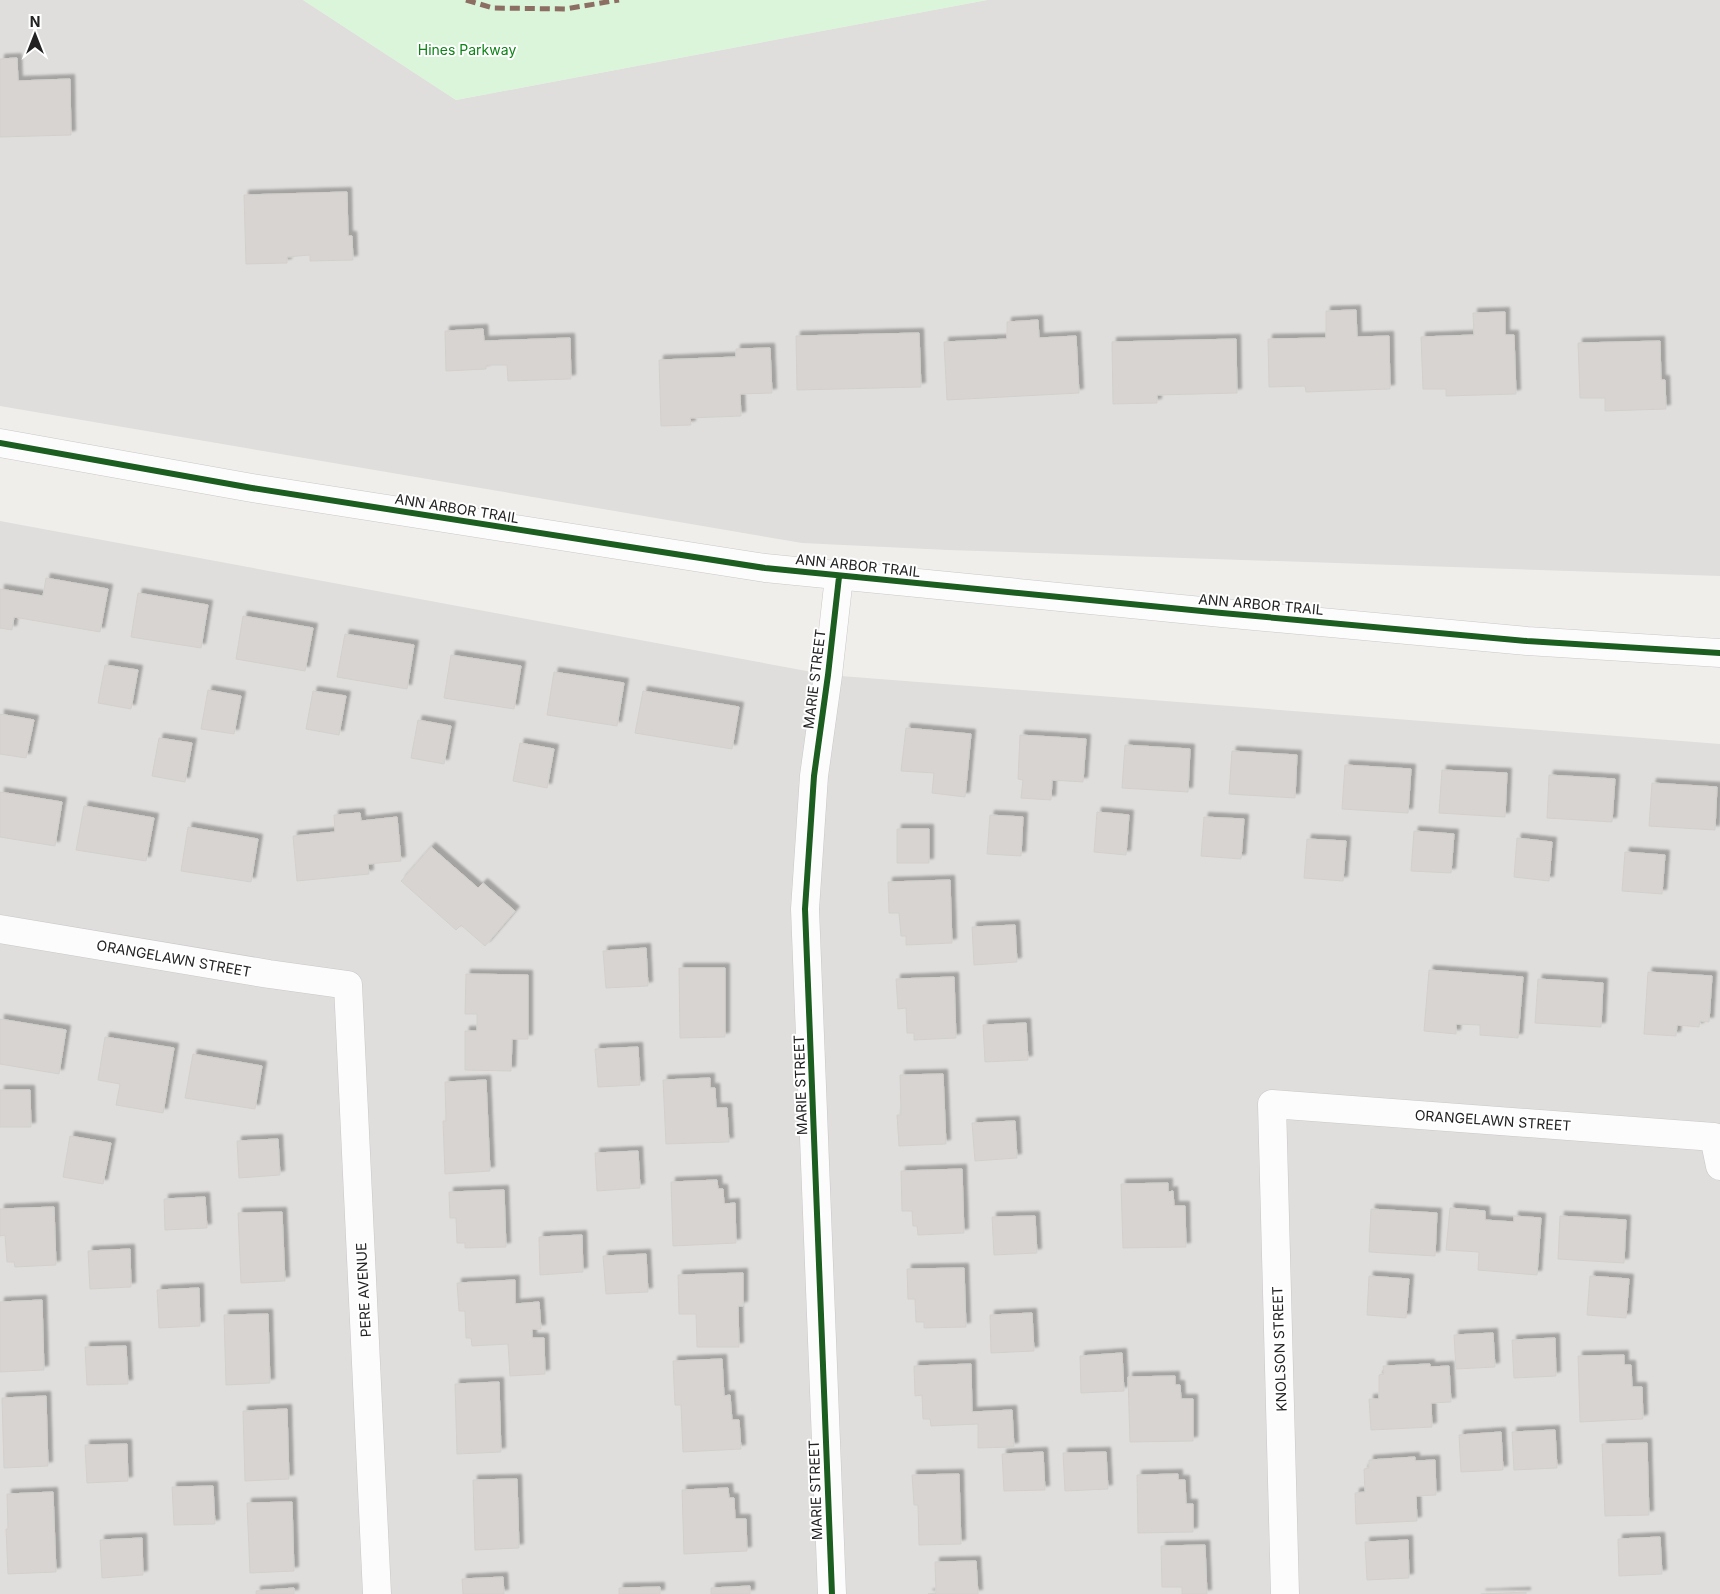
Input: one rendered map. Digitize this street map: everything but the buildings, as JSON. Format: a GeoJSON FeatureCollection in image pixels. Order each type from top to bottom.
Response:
{"type":"FeatureCollection","features":[{"type":"Feature","properties":{"kind":"street","name":"ANN ARBOR TRAIL"},"geometry":{"type":"LineString","coordinates":[[0,443],[262,490],[765,568],[839,577],[1527,641],[1720,653]]}},
{"type":"Feature","properties":{"kind":"street","name":"MARIE STREET"},"geometry":{"type":"LineString","coordinates":[[832,1594],[805,908],[814,776],[839,577]]}},
{"type":"Feature","properties":{"kind":"street","name":"ORANGELAWN STREET"},"geometry":{"type":"LineString","coordinates":[[0,929],[348,985]]}},
{"type":"Feature","properties":{"kind":"street","name":"PERE AVENUE"},"geometry":{"type":"LineString","coordinates":[[348,985],[377,1594]]}},
{"type":"Feature","properties":{"kind":"street","name":"ORANGELAWN STREET"},"geometry":{"type":"LineString","coordinates":[[1272,1104],[1714,1137],[1720,1166]]}},
{"type":"Feature","properties":{"kind":"street","name":"KNOLSON STREET"},"geometry":{"type":"LineString","coordinates":[[1272,1104],[1286,1594]]}},
{"type":"Feature","properties":{"kind":"shaded area"},"geometry":{"type":"Polygon","coordinates":[[[0,0],[303,0],[456,100],[987,0],[1720,0],[1720,576],[948,550],[802,543],[0,406],[0,0]]]}},
{"type":"Feature","properties":{"kind":"shaded area"},"geometry":{"type":"Polygon","coordinates":[[[0,521],[828,675],[1720,744],[1720,1594],[0,1594],[0,521]]]}},
{"type":"Feature","properties":{"kind":"green space","name":"Hines Parkway"},"geometry":{"type":"Polygon","coordinates":[[[303,0],[987,0],[456,100],[303,0]]]}},
{"type":"Feature","properties":{"kind":"marked path"},"geometry":{"type":"LineString","coordinates":[[466,0],[493,8],[565,9],[619,0]]}},
{"type":"Feature","properties":{"kind":"cycle path"},"geometry":{"type":"LineString","coordinates":[[0,443],[252,488],[765,568],[1527,641],[1720,653]]}},
{"type":"Feature","properties":{"kind":"cycle path"},"geometry":{"type":"LineString","coordinates":[[832,1594],[805,909],[814,776],[839,577]]}}]}
